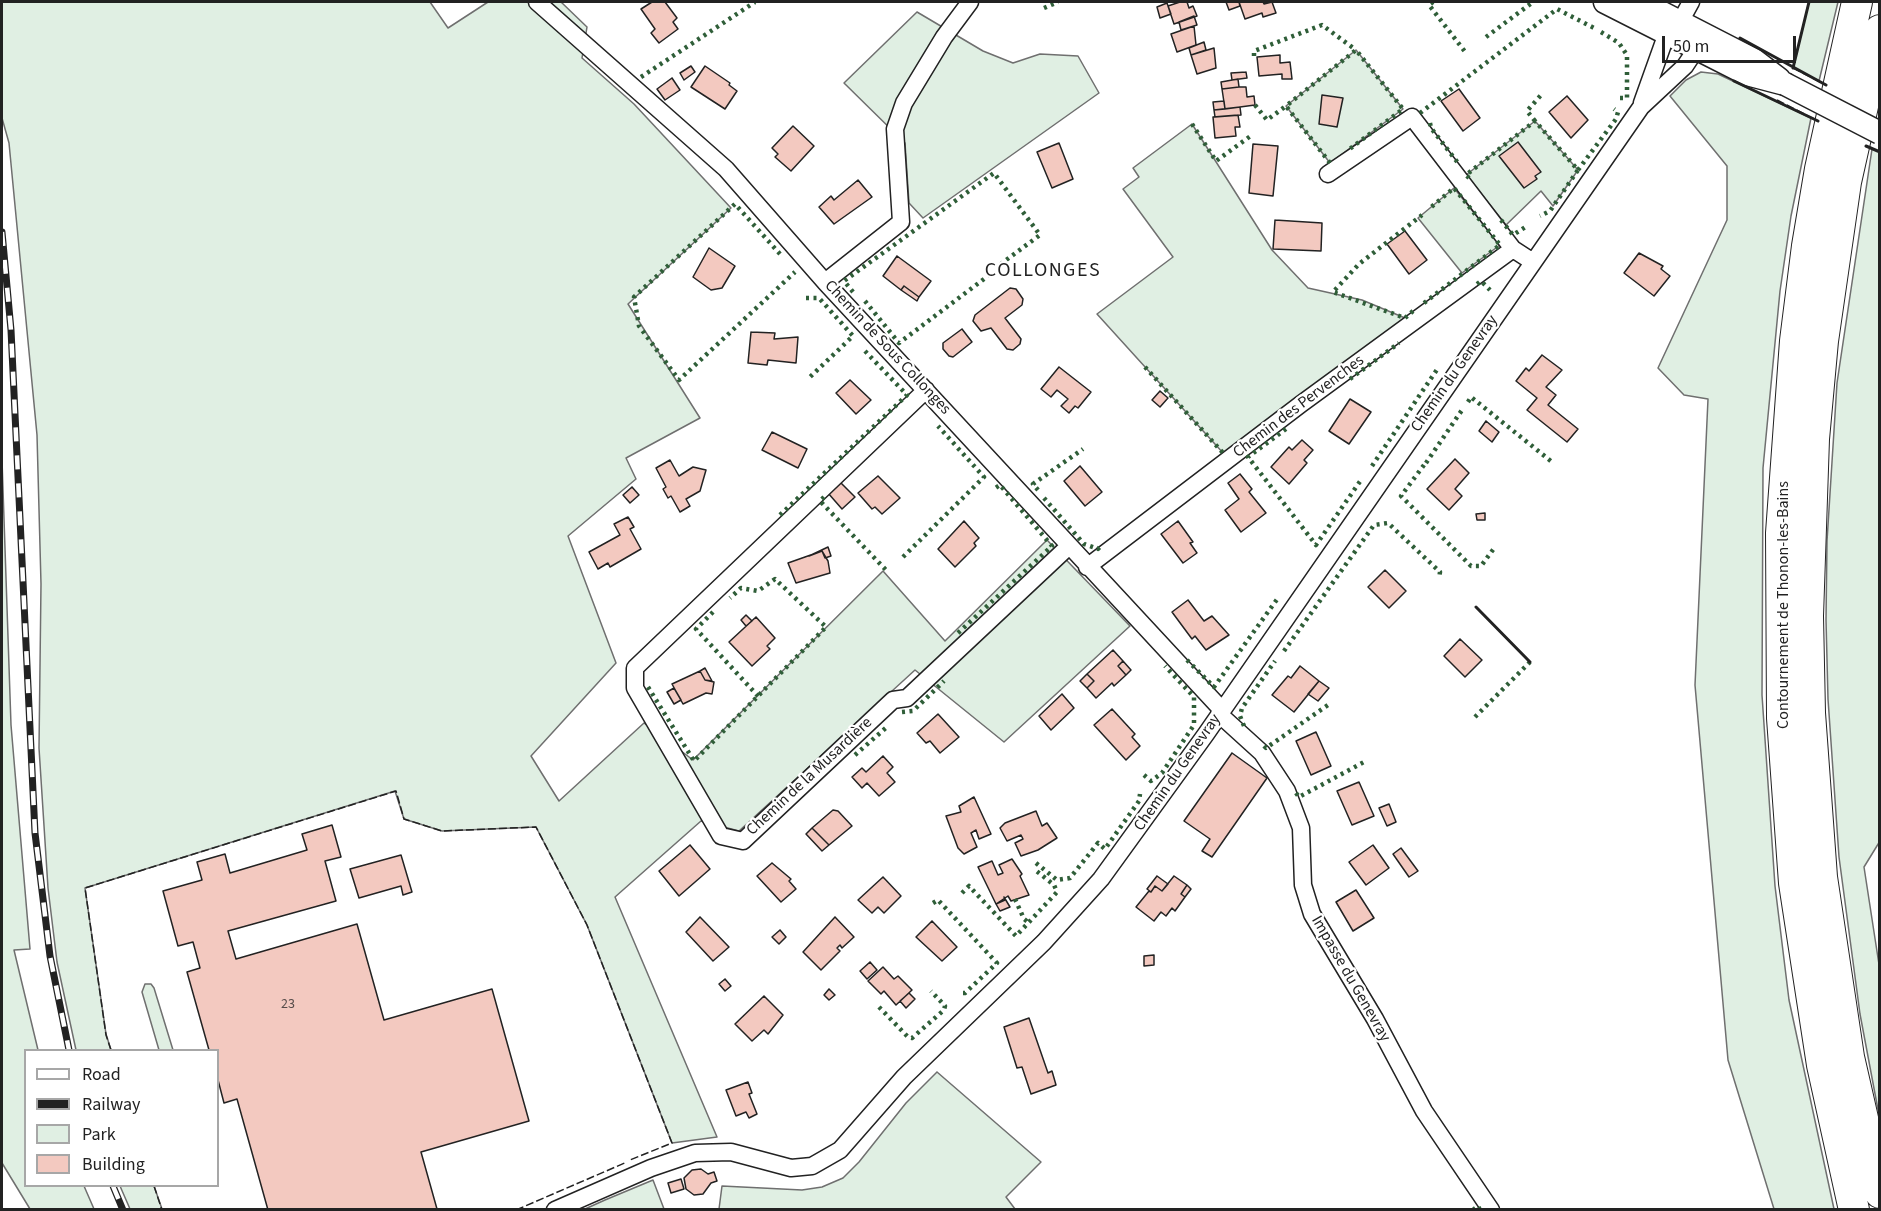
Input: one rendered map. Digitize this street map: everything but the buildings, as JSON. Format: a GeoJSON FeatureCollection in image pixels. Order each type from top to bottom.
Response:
{"type":"FeatureCollection","features":[{"type":"Feature","properties":{"kind":"highway","name":"Contournement de Thonon-les-Bains"},"geometry":{"type":"LineString","coordinates":[[1854,1209],[1822,1065],[1794,883],[1782,718],[1781,533],[1795,341],[1807,246],[1820,169],[1857,2]]}},
{"type":"Feature","properties":{"kind":"highway","name":"Contournement de Thonon-les-Bains"},"geometry":{"type":"LineString","coordinates":[[1880,30],[1846,183],[1823,341],[1813,451],[1808,616],[1810,713],[1822,877],[1849,1057],[1880,1193]]}},
{"type":"Feature","properties":{"kind":"main road"},"geometry":{"type":"LineString","coordinates":[[1605,2],[1674,27],[1701,41],[1756,78],[1785,84],[1880,133]]}},
{"type":"Feature","properties":{"kind":"main road"},"geometry":{"type":"LineString","coordinates":[[1641,2],[1674,27]]}},
{"type":"Feature","properties":{"kind":"street","name":"Chemin de Sous Collonges"},"geometry":{"type":"LineString","coordinates":[[537,2],[726,169],[825,282],[1220,712]]}},
{"type":"Feature","properties":{"kind":"street"},"geometry":{"type":"LineString","coordinates":[[825,282],[901,222],[895,129],[904,103],[944,37],[970,2]]}},
{"type":"Feature","properties":{"kind":"street","name":"Chemin du Genevray"},"geometry":{"type":"LineString","coordinates":[[1641,107],[1674,27],[1691,2]]}},
{"type":"Feature","properties":{"kind":"street","name":"Chemin du Genevray"},"geometry":{"type":"LineString","coordinates":[[555,1209],[651,1168],[695,1153],[731,1152],[791,1168],[812,1166],[840,1150],[904,1077],[1070,914],[1129,841],[1641,107],[1685,66],[1701,41]]}},
{"type":"Feature","properties":{"kind":"street"},"geometry":{"type":"LineString","coordinates":[[1328,174],[1412,117],[1513,249],[1533,262]]}},
{"type":"Feature","properties":{"kind":"street","name":"Chemin des Pervenches"},"geometry":{"type":"LineString","coordinates":[[1087,567],[1263,433],[1513,249]]}},
{"type":"Feature","properties":{"kind":"street","name":"Chemin de la Musardière"},"geometry":{"type":"LineString","coordinates":[[926,390],[636,668],[635,688],[721,836],[743,841],[892,700],[908,698],[1068,547]]}},
{"type":"Feature","properties":{"kind":"street","name":"Impasse du Genevray"},"geometry":{"type":"LineString","coordinates":[[1220,712],[1262,753],[1287,791],[1301,828],[1303,885],[1312,914],[1375,1019],[1424,1111],[1491,1209]]}},
{"type":"Feature","properties":{"kind":"green space"},"geometry":{"type":"Polygon","coordinates":[[[2,2],[430,2],[448,28],[488,2],[561,2],[587,27],[582,58],[634,104],[731,208],[628,304],[700,418],[626,458],[636,479],[568,536],[616,663],[531,756],[559,801],[644,723],[693,760],[883,571],[945,641],[1047,540],[1130,626],[1004,742],[915,670],[739,831],[701,821],[615,897],[717,1137],[672,1143],[587,925],[536,827],[442,831],[404,819],[395,791],[85,888],[106,1034],[111,1049],[76,1049],[57,962],[48,888],[39,748],[41,584],[37,435],[9,143],[2,118],[2,2]]]}},
{"type":"Feature","properties":{"kind":"green space"},"geometry":{"type":"Polygon","coordinates":[[[1809,2],[1838,2],[1819,81],[1793,68],[1809,2]]]}},
{"type":"Feature","properties":{"kind":"green space"},"geometry":{"type":"Polygon","coordinates":[[[917,12],[983,51],[1013,63],[1040,54],[1078,56],[1099,93],[923,218],[909,203],[905,143],[844,83],[917,12]]]}},
{"type":"Feature","properties":{"kind":"green space"},"geometry":{"type":"Polygon","coordinates":[[[1356,50],[1403,109],[1330,163],[1286,106],[1356,50]]]}},
{"type":"Feature","properties":{"kind":"green space"},"geometry":{"type":"Polygon","coordinates":[[[1701,72],[1718,74],[1811,118],[1791,216],[1780,291],[1763,468],[1762,695],[1775,886],[1789,1000],[1834,1209],[1774,1209],[1728,1060],[1695,685],[1708,399],[1684,395],[1658,368],[1727,220],[1727,166],[1670,96],[1686,80],[1701,72]]]}},
{"type":"Feature","properties":{"kind":"green space"},"geometry":{"type":"Polygon","coordinates":[[[1535,121],[1578,170],[1553,206],[1541,191],[1506,225],[1466,175],[1535,121]]]}},
{"type":"Feature","properties":{"kind":"green space"},"geometry":{"type":"Polygon","coordinates":[[[1192,124],[1272,250],[1308,288],[1362,300],[1405,318],[1224,454],[1097,314],[1173,257],[1123,189],[1139,177],[1133,168],[1192,124]]]}},
{"type":"Feature","properties":{"kind":"green space"},"geometry":{"type":"Polygon","coordinates":[[[1872,149],[1880,152],[1880,841],[1864,867],[1880,971],[1879,1115],[1860,1014],[1839,857],[1828,699],[1826,620],[1827,541],[1837,383],[1872,149]]]}},
{"type":"Feature","properties":{"kind":"green space"},"geometry":{"type":"Polygon","coordinates":[[[1454,188],[1500,245],[1462,273],[1418,218],[1454,188]]]}},
{"type":"Feature","properties":{"kind":"green space"},"geometry":{"type":"Polygon","coordinates":[[[2,460],[11,725],[30,949],[14,950],[38,1049],[24,1049],[24,1187],[84,1187],[94,1209],[30,1209],[2,1163],[2,460]]]}},
{"type":"Feature","properties":{"kind":"green space"},"geometry":{"type":"Polygon","coordinates":[[[145,984],[151,984],[154,988],[173,1049],[159,1049],[142,992],[145,984]]]}},
{"type":"Feature","properties":{"kind":"green space"},"geometry":{"type":"Polygon","coordinates":[[[937,1072],[1041,1162],[1006,1197],[1015,1209],[719,1209],[722,1186],[802,1190],[822,1187],[843,1178],[859,1162],[906,1103],[937,1072]]]}},
{"type":"Feature","properties":{"kind":"green space"},"geometry":{"type":"Polygon","coordinates":[[[653,1180],[664,1209],[585,1209],[605,1200],[653,1180]]]}},
{"type":"Feature","properties":{"kind":"green space"},"geometry":{"type":"Polygon","coordinates":[[[120,1187],[154,1187],[162,1209],[130,1209],[120,1187]]]}},
{"type":"Feature","properties":{"kind":"railway"},"geometry":{"type":"LineString","coordinates":[[2,232],[11,330],[35,833],[50,956],[69,1049]]}},
{"type":"Feature","properties":{"kind":"railway"},"geometry":{"type":"LineString","coordinates":[[113,1187],[123,1210]]}},
{"type":"Feature","properties":{"kind":"hedge"},"geometry":{"type":"LineString","coordinates":[[641,77],[755,2]]}},
{"type":"Feature","properties":{"kind":"hedge"},"geometry":{"type":"LineString","coordinates":[[1044,8],[1058,2]]}},
{"type":"Feature","properties":{"kind":"hedge"},"geometry":{"type":"LineString","coordinates":[[1433,2],[1429,5],[1466,53]]}},
{"type":"Feature","properties":{"kind":"hedge"},"geometry":{"type":"LineString","coordinates":[[1486,37],[1533,2]]}},
{"type":"Feature","properties":{"kind":"hedge"},"geometry":{"type":"LineString","coordinates":[[1420,113],[1557,9],[1596,29]]}},
{"type":"Feature","properties":{"kind":"hedge"},"geometry":{"type":"LineString","coordinates":[[1254,56],[1254,51],[1322,25],[1356,50]]}},
{"type":"Feature","properties":{"kind":"hedge"},"geometry":{"type":"LineString","coordinates":[[1601,32],[1619,43],[1627,55],[1627,98],[1618,98]]}},
{"type":"Feature","properties":{"kind":"hedge"},"geometry":{"type":"LineString","coordinates":[[1330,163],[1286,106],[1356,50],[1403,109],[1347,151]]}},
{"type":"Feature","properties":{"kind":"hedge"},"geometry":{"type":"LineString","coordinates":[[1535,121],[1527,111],[1542,94]]}},
{"type":"Feature","properties":{"kind":"hedge"},"geometry":{"type":"LineString","coordinates":[[1255,105],[1267,120],[1286,106]]}},
{"type":"Feature","properties":{"kind":"hedge"},"geometry":{"type":"LineString","coordinates":[[1578,170],[1616,119],[1618,112],[1614,109]]}},
{"type":"Feature","properties":{"kind":"hedge"},"geometry":{"type":"LineString","coordinates":[[1469,178],[1466,175],[1535,121],[1578,170],[1550,211],[1540,216]]}},
{"type":"Feature","properties":{"kind":"hedge"},"geometry":{"type":"LineString","coordinates":[[1430,123],[1431,128],[1458,163]]}},
{"type":"Feature","properties":{"kind":"hedge"},"geometry":{"type":"LineString","coordinates":[[1192,124],[1216,161],[1252,135]]}},
{"type":"Feature","properties":{"kind":"hedge"},"geometry":{"type":"LineString","coordinates":[[853,292],[844,281],[994,173],[1040,235],[998,266]]}},
{"type":"Feature","properties":{"kind":"hedge"},"geometry":{"type":"LineString","coordinates":[[1424,303],[1500,245],[1454,188],[1430,208]]}},
{"type":"Feature","properties":{"kind":"hedge"},"geometry":{"type":"LineString","coordinates":[[780,254],[735,204],[634,297],[639,326],[679,380],[795,272]]}},
{"type":"Feature","properties":{"kind":"hedge"},"geometry":{"type":"LineString","coordinates":[[1413,311],[1405,318],[1333,292],[1359,264],[1422,215]]}},
{"type":"Feature","properties":{"kind":"hedge"},"geometry":{"type":"LineString","coordinates":[[1501,220],[1513,235],[1527,226]]}},
{"type":"Feature","properties":{"kind":"hedge"},"geometry":{"type":"LineString","coordinates":[[865,301],[899,343],[988,276]]}},
{"type":"Feature","properties":{"kind":"hedge"},"geometry":{"type":"LineString","coordinates":[[1477,284],[1481,281],[1490,290]]}},
{"type":"Feature","properties":{"kind":"hedge"},"geometry":{"type":"LineString","coordinates":[[806,298],[819,298],[853,336],[810,377]]}},
{"type":"Feature","properties":{"kind":"hedge"},"geometry":{"type":"LineString","coordinates":[[1350,379],[1399,343]]}},
{"type":"Feature","properties":{"kind":"hedge"},"geometry":{"type":"LineString","coordinates":[[780,515],[907,395],[864,350]]}},
{"type":"Feature","properties":{"kind":"hedge"},"geometry":{"type":"LineString","coordinates":[[1145,367],[1224,454],[1222,455]]}},
{"type":"Feature","properties":{"kind":"hedge"},"geometry":{"type":"LineString","coordinates":[[1372,466],[1438,368]]}},
{"type":"Feature","properties":{"kind":"hedge"},"geometry":{"type":"LineString","coordinates":[[1468,402],[1471,397],[1552,462]]}},
{"type":"Feature","properties":{"kind":"hedge"},"geometry":{"type":"LineString","coordinates":[[1426,463],[1462,410]]}},
{"type":"Feature","properties":{"kind":"hedge"},"geometry":{"type":"LineString","coordinates":[[903,557],[984,477],[938,426]]}},
{"type":"Feature","properties":{"kind":"hedge"},"geometry":{"type":"LineString","coordinates":[[1286,429],[1248,457],[1316,545],[1361,480]]}},
{"type":"Feature","properties":{"kind":"hedge"},"geometry":{"type":"LineString","coordinates":[[1038,490],[1033,484],[1083,449]]}},
{"type":"Feature","properties":{"kind":"hedge"},"geometry":{"type":"LineString","coordinates":[[1424,465],[1401,496],[1471,566],[1481,566],[1495,547]]}},
{"type":"Feature","properties":{"kind":"hedge"},"geometry":{"type":"LineString","coordinates":[[958,633],[1052,546],[1000,485],[994,489]]}},
{"type":"Feature","properties":{"kind":"hedge"},"geometry":{"type":"LineString","coordinates":[[824,497],[820,501],[886,570]]}},
{"type":"Feature","properties":{"kind":"hedge"},"geometry":{"type":"LineString","coordinates":[[1044,498],[1084,544],[1098,549],[1100,547]]}},
{"type":"Feature","properties":{"kind":"hedge"},"geometry":{"type":"LineString","coordinates":[[1284,651],[1374,525],[1388,523],[1440,572],[1439,579]]}},
{"type":"Feature","properties":{"kind":"hedge"},"geometry":{"type":"LineString","coordinates":[[648,687],[694,761],[826,627],[775,579],[758,591],[741,588],[730,598]]}},
{"type":"Feature","properties":{"kind":"hedge"},"geometry":{"type":"LineString","coordinates":[[1187,660],[1214,687],[1278,598]]}},
{"type":"Feature","properties":{"kind":"hedge"},"geometry":{"type":"LineString","coordinates":[[713,612],[696,629],[758,696]]}},
{"type":"Feature","properties":{"kind":"hedge"},"geometry":{"type":"LineString","coordinates":[[1244,726],[1240,716],[1242,708],[1275,661]]}},
{"type":"Feature","properties":{"kind":"hedge"},"geometry":{"type":"LineString","coordinates":[[1475,717],[1530,662]]}},
{"type":"Feature","properties":{"kind":"hedge"},"geometry":{"type":"LineString","coordinates":[[1144,775],[1151,781],[1162,773],[1194,725],[1194,697],[1165,666]]}},
{"type":"Feature","properties":{"kind":"hedge"},"geometry":{"type":"LineString","coordinates":[[902,712],[913,711],[944,681]]}},
{"type":"Feature","properties":{"kind":"hedge"},"geometry":{"type":"LineString","coordinates":[[1264,746],[1266,748],[1328,705]]}},
{"type":"Feature","properties":{"kind":"hedge"},"geometry":{"type":"LineString","coordinates":[[855,755],[888,726]]}},
{"type":"Feature","properties":{"kind":"hedge"},"geometry":{"type":"LineString","coordinates":[[1296,793],[1299,797],[1364,762]]}},
{"type":"Feature","properties":{"kind":"hedge"},"geometry":{"type":"LineString","coordinates":[[1036,863],[1057,880],[1070,878],[1098,843],[1105,849],[1139,801],[1140,794]]}},
{"type":"Feature","properties":{"kind":"hedge"},"geometry":{"type":"LineString","coordinates":[[962,893],[969,886],[1016,936],[1057,892],[1054,885],[1034,869]]}},
{"type":"Feature","properties":{"kind":"hedge"},"geometry":{"type":"LineString","coordinates":[[1015,899],[1024,919],[1029,923]]}},
{"type":"Feature","properties":{"kind":"hedge"},"geometry":{"type":"LineString","coordinates":[[933,903],[938,900],[997,963],[965,993],[959,993]]}},
{"type":"Feature","properties":{"kind":"hedge"},"geometry":{"type":"LineString","coordinates":[[879,1007],[908,1037],[912,1038],[944,1010],[945,1006],[931,991]]}},
{"type":"Feature","properties":{"kind":"hedge"},"geometry":{"type":"LineString","coordinates":[[1473,1210],[1478,1206],[1480,1210]]}},
{"type":"Feature","properties":{"kind":"fence"},"geometry":{"type":"LineString","coordinates":[[1793,68],[1826,85]]}},
{"type":"Feature","properties":{"kind":"fence"},"geometry":{"type":"LineString","coordinates":[[1777,100],[1818,121]]}},
{"type":"Feature","properties":{"kind":"fence"},"geometry":{"type":"LineString","coordinates":[[1866,146],[1880,152]]}},
{"type":"Feature","properties":{"kind":"fence"},"geometry":{"type":"LineString","coordinates":[[111,1049],[106,1035],[85,888],[396,791],[404,819],[442,831],[536,827],[587,925],[672,1143],[630,1160]]}},
{"type":"Feature","properties":{"kind":"fence"},"geometry":{"type":"LineString","coordinates":[[516,1210],[627,1162]]}},
{"type":"Feature","properties":{"kind":"fence"},"geometry":{"type":"LineString","coordinates":[[154,1187],[162,1210]]}},
{"type":"Feature","properties":{"kind":"wall"},"geometry":{"type":"LineString","coordinates":[[1793,68],[1809,2]]}},
{"type":"Feature","properties":{"kind":"wall"},"geometry":{"type":"LineString","coordinates":[[1740,38],[1826,85]]}},
{"type":"Feature","properties":{"kind":"wall"},"geometry":{"type":"LineString","coordinates":[[1734,81],[1818,121]]}},
{"type":"Feature","properties":{"kind":"wall"},"geometry":{"type":"LineString","coordinates":[[1866,146],[1880,152]]}},
{"type":"Feature","properties":{"kind":"wall"},"geometry":{"type":"LineString","coordinates":[[1476,607],[1530,662]]}},
{"type":"Feature","properties":{"kind":"district","name":"COLLONGES"},"geometry":{"type":"Point","coordinates":[1043,272]}}]}
